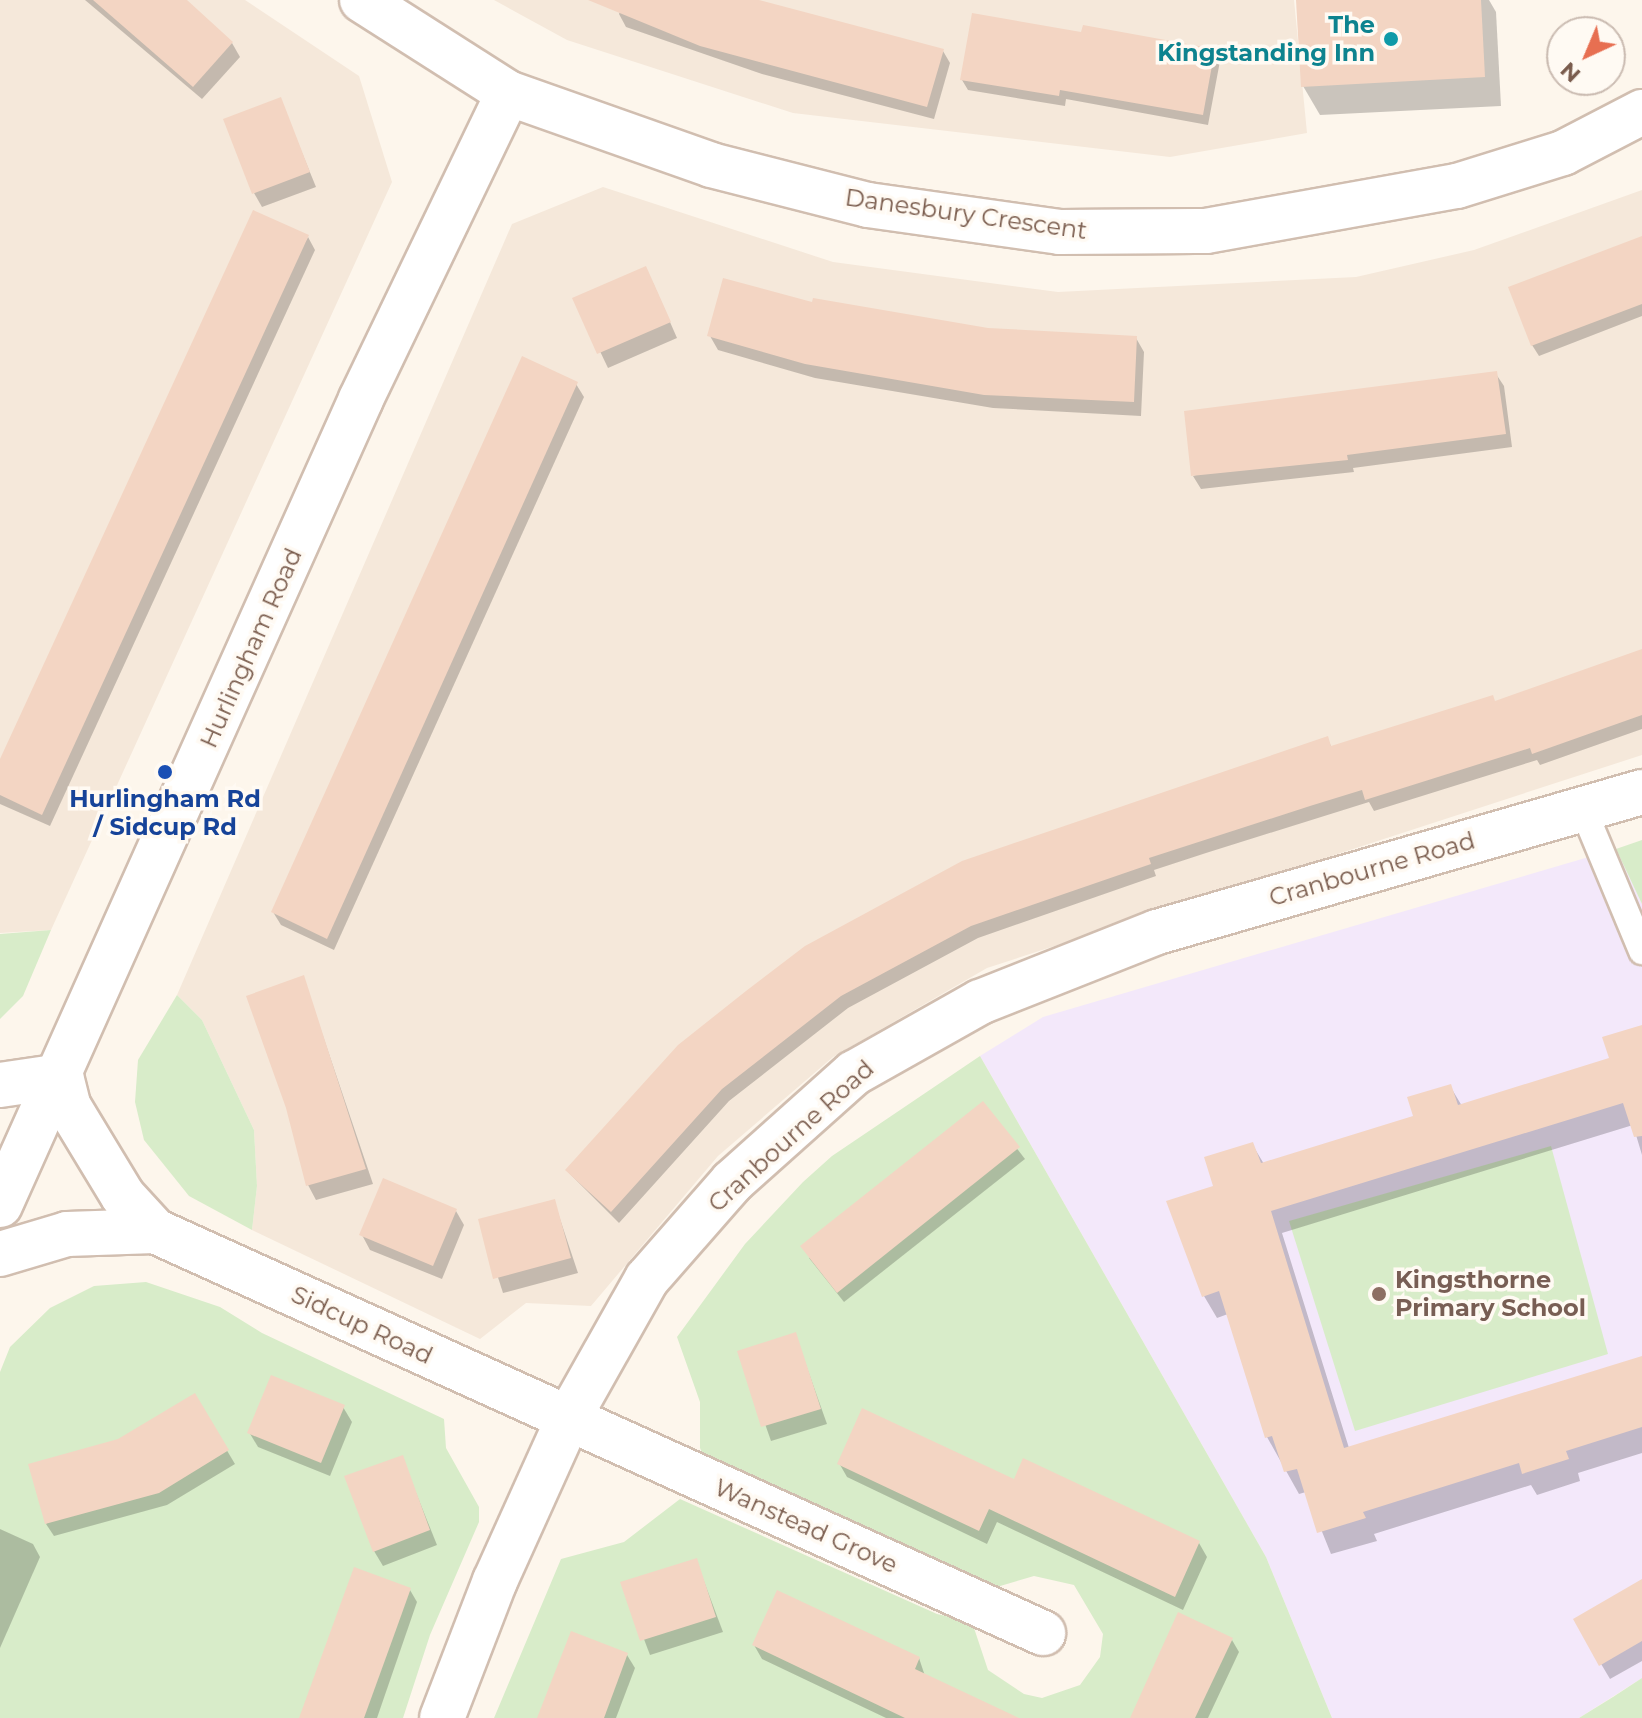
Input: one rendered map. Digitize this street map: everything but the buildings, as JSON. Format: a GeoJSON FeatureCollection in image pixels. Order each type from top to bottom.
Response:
{"type":"FeatureCollection","features":[{"type":"Feature","properties":{"kind":"street","name":"Danesbury Crescent"},"geometry":{"type":"LineString","coordinates":[[362,0],[508,93],[711,165],[868,205],[1060,232],[1206,231],[1457,186],[1563,153],[1642,112]]}},
{"type":"Feature","properties":{"kind":"street","name":"Hurlingham Road"},"geometry":{"type":"LineString","coordinates":[[0,1205],[61,1076],[361,399],[508,93]]}},
{"type":"Feature","properties":{"kind":"street","name":"Cranbourne Road"},"geometry":{"type":"LineString","coordinates":[[442,1718],[495,1581],[568,1419],[647,1279],[732,1182],[854,1073],[915,1035],[980,1002],[1157,932],[1642,792]]}},
{"type":"Feature","properties":{"kind":"street"},"geometry":{"type":"LineString","coordinates":[[0,1085],[61,1076]]}},
{"type":"Feature","properties":{"kind":"street","name":"Sidcup Road"},"geometry":{"type":"LineString","coordinates":[[61,1076],[69,1107],[123,1196],[155,1231],[568,1419]]}},
{"type":"Feature","properties":{"kind":"street","name":"Sidcup Road"},"geometry":{"type":"LineString","coordinates":[[0,1254],[67,1234],[155,1231]]}},
{"type":"Feature","properties":{"kind":"street","name":"Wanstead Grove"},"geometry":{"type":"LineString","coordinates":[[568,1419],[1043,1633]]}},
{"type":"Feature","properties":{"kind":"lane"},"geometry":{"type":"LineString","coordinates":[[1583,809],[1642,951]]}},
{"type":"Feature","properties":{"kind":"shaded area"},"geometry":{"type":"Polygon","coordinates":[[[0,0],[245,0],[359,76],[392,182],[51,930],[0,933],[0,0]]]}},
{"type":"Feature","properties":{"kind":"shaded area"},"geometry":{"type":"Polygon","coordinates":[[[494,0],[1294,0],[1307,133],[1170,157],[793,113],[567,40],[494,0]]]}},
{"type":"Feature","properties":{"kind":"shaded area"},"geometry":{"type":"Polygon","coordinates":[[[603,187],[833,262],[1058,292],[1356,277],[1474,250],[1642,190],[1642,755],[987,968],[833,1057],[718,1156],[591,1306],[526,1303],[480,1339],[252,1230],[257,1186],[254,1130],[202,1020],[177,995],[512,224],[603,187]]]}},
{"type":"Feature","properties":{"kind":"shaded area","name":"Kingsthorne Primary School"},"geometry":{"type":"Polygon","coordinates":[[[1616,849],[1642,904],[1642,1678],[1579,1718],[1332,1718],[1266,1557],[980,1056],[1043,1017],[1616,849]]]}},
{"type":"Feature","properties":{"kind":"green space"},"geometry":{"type":"Polygon","coordinates":[[[1642,840],[1642,904],[1616,849],[1642,840]]]}},
{"type":"Feature","properties":{"kind":"green space"},"geometry":{"type":"Polygon","coordinates":[[[51,930],[23,996],[0,1019],[0,934],[51,930]]]}},
{"type":"Feature","properties":{"kind":"green space"},"geometry":{"type":"Polygon","coordinates":[[[177,995],[202,1020],[254,1130],[257,1186],[252,1230],[189,1196],[144,1140],[135,1102],[138,1060],[177,995]]]}},
{"type":"Feature","properties":{"kind":"green space"},"geometry":{"type":"Polygon","coordinates":[[[980,1056],[1266,1557],[1332,1718],[494,1718],[561,1559],[624,1542],[680,1499],[937,1614],[972,1622],[988,1670],[1024,1694],[1042,1698],[1080,1685],[1100,1657],[1103,1634],[1074,1585],[1034,1576],[990,1589],[706,1462],[700,1448],[700,1402],[677,1337],[745,1244],[803,1182],[832,1156],[980,1056]]]}},
{"type":"Feature","properties":{"kind":"green space"},"geometry":{"type":"Polygon","coordinates":[[[1551,1146],[1608,1354],[1355,1431],[1289,1221],[1551,1146]]]}},
{"type":"Feature","properties":{"kind":"green space"},"geometry":{"type":"Polygon","coordinates":[[[146,1282],[220,1307],[262,1333],[444,1419],[446,1448],[479,1507],[479,1522],[430,1635],[403,1718],[0,1718],[0,1372],[10,1347],[50,1308],[94,1286],[146,1282]]]}},
{"type":"Feature","properties":{"kind":"green space"},"geometry":{"type":"Polygon","coordinates":[[[1642,1678],[1642,1718],[1579,1718],[1613,1697],[1642,1678]]]}},
{"type":"Feature","properties":{"kind":"place","name":"The Kingstanding Inn"},"geometry":{"type":"Point","coordinates":[1391,39]}},
{"type":"Feature","properties":{"kind":"place","name":"Hurlingham Rd / Sidcup Rd"},"geometry":{"type":"Point","coordinates":[165,772]}},
{"type":"Feature","properties":{"kind":"place","name":"Kingsthorne Primary School"},"geometry":{"type":"Point","coordinates":[1379,1294]}}]}
